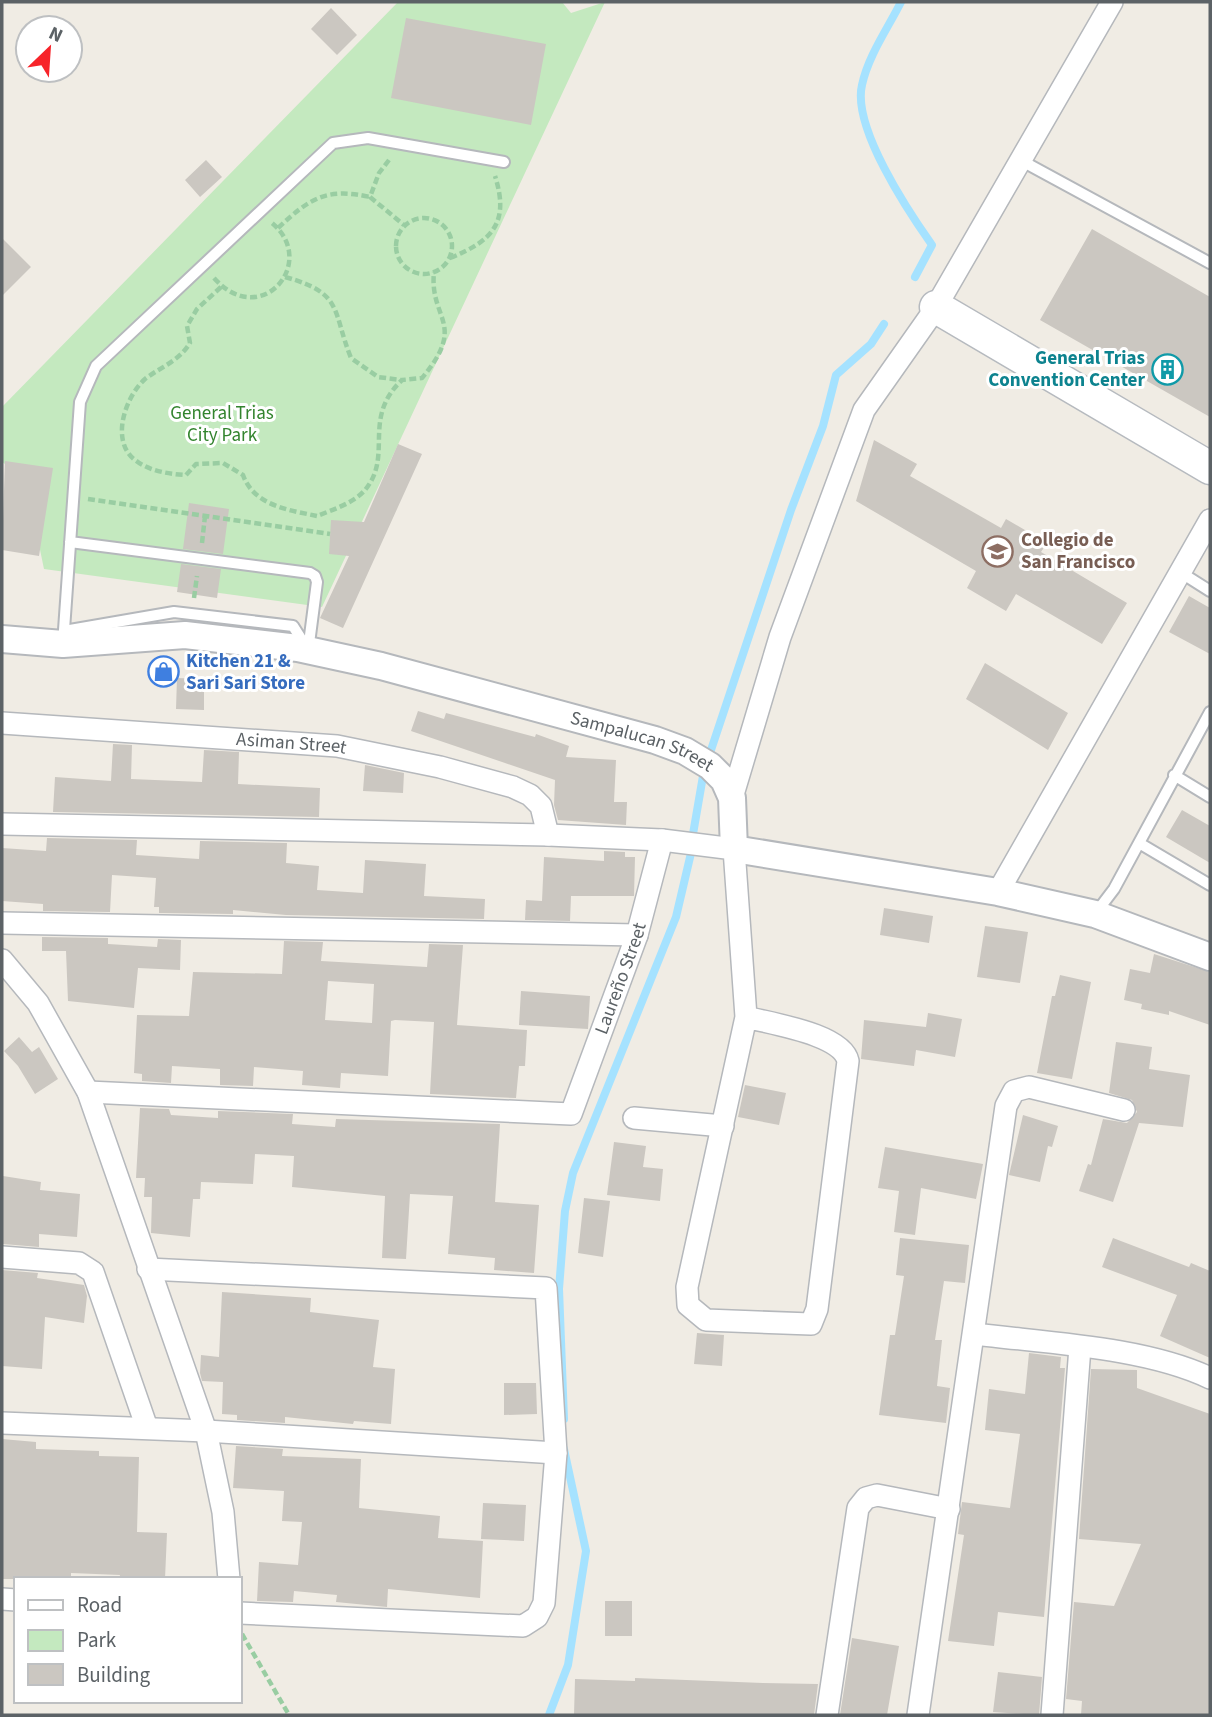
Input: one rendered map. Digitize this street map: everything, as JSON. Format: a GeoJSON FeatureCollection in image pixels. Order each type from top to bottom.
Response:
{"type":"FeatureCollection","features":[{"type":"Feature","properties":{"kind":"main road"},"geometry":{"type":"LineString","coordinates":[[936,307],[1210,468]]}},
{"type":"Feature","properties":{"kind":"street"},"geometry":{"type":"LineString","coordinates":[[746,1017],[833,1041],[845,1051],[848,1061],[817,1308],[811,1324],[706,1320],[688,1306],[687,1287],[746,1017],[732,798],[780,637],[864,411],[936,307],[1023,162],[1112,2]]}},
{"type":"Feature","properties":{"kind":"street"},"geometry":{"type":"LineString","coordinates":[[998,892],[1210,520]]}},
{"type":"Feature","properties":{"kind":"street","name":"Sampalucan Street"},"geometry":{"type":"LineString","coordinates":[[2,639],[185,635],[308,651],[380,666],[654,740],[685,751],[710,766],[724,780],[732,798]]}},
{"type":"Feature","properties":{"kind":"street","name":"Asiman Street"},"geometry":{"type":"LineString","coordinates":[[2,723],[337,746],[440,767],[513,787],[541,806],[548,835]]}},
{"type":"Feature","properties":{"kind":"street"},"geometry":{"type":"LineString","coordinates":[[2,824],[548,835],[662,840],[734,849],[998,892],[1095,914],[1210,957]]}},
{"type":"Feature","properties":{"kind":"street","name":"Laureño Street"},"geometry":{"type":"LineString","coordinates":[[88,1092],[571,1114],[637,935],[662,840]]}},
{"type":"Feature","properties":{"kind":"street"},"geometry":{"type":"LineString","coordinates":[[2,923],[637,935]]}},
{"type":"Feature","properties":{"kind":"street"},"geometry":{"type":"LineString","coordinates":[[2,960],[37,1003],[88,1092],[206,1431],[223,1512],[229,1577]]}},
{"type":"Feature","properties":{"kind":"street"},"geometry":{"type":"LineString","coordinates":[[918,1715],[975,1334],[1001,1121],[1014,1091],[1029,1087],[1124,1110]]}},
{"type":"Feature","properties":{"kind":"street"},"geometry":{"type":"LineString","coordinates":[[634,1118],[723,1126]]}},
{"type":"Feature","properties":{"kind":"street"},"geometry":{"type":"LineString","coordinates":[[2,1257],[79,1263],[93,1272],[147,1429]]}},
{"type":"Feature","properties":{"kind":"street"},"geometry":{"type":"LineString","coordinates":[[148,1269],[546,1288],[556,1453],[544,1603],[537,1616],[523,1626],[242,1613]]}},
{"type":"Feature","properties":{"kind":"street"},"geometry":{"type":"LineString","coordinates":[[975,1334],[1080,1347],[1183,1365],[1210,1378]]}},
{"type":"Feature","properties":{"kind":"street"},"geometry":{"type":"LineString","coordinates":[[1052,1715],[1080,1347]]}},
{"type":"Feature","properties":{"kind":"street"},"geometry":{"type":"LineString","coordinates":[[2,1423],[206,1431],[556,1453]]}},
{"type":"Feature","properties":{"kind":"street"},"geometry":{"type":"LineString","coordinates":[[827,1715],[858,1508],[866,1498],[877,1495],[948,1509]]}},
{"type":"Feature","properties":{"kind":"lane"},"geometry":{"type":"LineString","coordinates":[[63,637],[80,402],[96,366],[333,143],[368,138],[504,162]]}},
{"type":"Feature","properties":{"kind":"lane"},"geometry":{"type":"LineString","coordinates":[[1023,162],[1210,263]]}},
{"type":"Feature","properties":{"kind":"lane"},"geometry":{"type":"LineString","coordinates":[[70,542],[310,573],[317,582],[308,651]]}},
{"type":"Feature","properties":{"kind":"lane"},"geometry":{"type":"LineString","coordinates":[[1180,572],[1210,591]]}},
{"type":"Feature","properties":{"kind":"lane"},"geometry":{"type":"LineString","coordinates":[[1095,914],[1114,890],[1210,712]]}},
{"type":"Feature","properties":{"kind":"lane"},"geometry":{"type":"LineString","coordinates":[[1174,775],[1210,797]]}},
{"type":"Feature","properties":{"kind":"lane"},"geometry":{"type":"LineString","coordinates":[[1139,844],[1210,885]]}},
{"type":"Feature","properties":{"kind":"path"},"geometry":{"type":"LineString","coordinates":[[370,197],[379,173],[401,144]]}},
{"type":"Feature","properties":{"kind":"path"},"geometry":{"type":"LineString","coordinates":[[449,258],[453,243],[439,221],[420,218],[404,225],[395,243],[400,261],[415,273],[434,272],[449,258],[475,248],[490,237],[498,220],[500,192],[490,161]]}},
{"type":"Feature","properties":{"kind":"path"},"geometry":{"type":"LineString","coordinates":[[278,229],[301,206],[316,197],[350,192],[370,197],[404,225]]}},
{"type":"Feature","properties":{"kind":"path"},"geometry":{"type":"LineString","coordinates":[[202,266],[221,286],[243,298],[256,298],[278,287],[285,277],[288,252],[278,229],[258,212]]}},
{"type":"Feature","properties":{"kind":"path"},"geometry":{"type":"LineString","coordinates":[[285,277],[305,282],[329,298],[338,310],[351,358],[378,377],[402,380],[422,378],[436,359],[446,334],[434,272]]}},
{"type":"Feature","properties":{"kind":"path"},"geometry":{"type":"LineString","coordinates":[[221,286],[197,309],[187,326],[191,343],[181,358],[145,379],[132,393],[124,412],[123,443],[133,459],[147,467],[186,475],[196,464],[223,463],[243,475],[247,485],[270,505],[317,516],[365,490],[378,457],[379,415],[383,402],[402,380]]}},
{"type":"Feature","properties":{"kind":"path"},"geometry":{"type":"LineString","coordinates":[[73,497],[330,534]]}},
{"type":"Feature","properties":{"kind":"path"},"geometry":{"type":"LineString","coordinates":[[242,1633],[289,1715]]}},
{"type":"Feature","properties":{"kind":"green space","name":"General Trias City Park"},"geometry":{"type":"Polygon","coordinates":[[[398,2],[562,2],[571,13],[605,2],[322,607],[44,569],[25,477],[2,462],[2,407],[398,2]]]}},
{"type":"Feature","properties":{"kind":"building"},"geometry":{"type":"Polygon","coordinates":[[[331,8],[357,35],[337,55],[311,29],[331,8]]]}},
{"type":"Feature","properties":{"kind":"building"},"geometry":{"type":"Polygon","coordinates":[[[406,18],[546,44],[531,125],[391,98],[406,18]]]}},
{"type":"Feature","properties":{"kind":"building"},"geometry":{"type":"Polygon","coordinates":[[[206,160],[222,177],[200,197],[185,180],[206,160]]]}},
{"type":"Feature","properties":{"kind":"building","name":"General Trias Convention Center"},"geometry":{"type":"Polygon","coordinates":[[[1092,229],[1210,297],[1210,417],[1040,320],[1092,229]]]}},
{"type":"Feature","properties":{"kind":"building"},"geometry":{"type":"Polygon","coordinates":[[[2,238],[31,267],[2,296],[2,238]]]}},
{"type":"Feature","properties":{"kind":"building"},"geometry":{"type":"Polygon","coordinates":[[[874,440],[917,464],[910,476],[1001,528],[1006,519],[1047,543],[1041,552],[1127,603],[1102,644],[1016,594],[1006,611],[967,588],[976,571],[856,501],[874,440]]]}},
{"type":"Feature","properties":{"kind":"building"},"geometry":{"type":"Polygon","coordinates":[[[398,444],[422,454],[343,628],[320,618],[349,556],[329,554],[331,520],[364,522],[398,444]]]}},
{"type":"Feature","properties":{"kind":"building"},"geometry":{"type":"Polygon","coordinates":[[[5,461],[53,468],[39,556],[2,550],[5,461]]]}},
{"type":"Feature","properties":{"kind":"building"},"geometry":{"type":"Polygon","coordinates":[[[189,503],[229,509],[223,554],[183,549],[189,503]]]}},
{"type":"Feature","properties":{"kind":"building"},"geometry":{"type":"Polygon","coordinates":[[[181,564],[221,569],[217,598],[177,592],[181,564]]]}},
{"type":"Feature","properties":{"kind":"building"},"geometry":{"type":"Polygon","coordinates":[[[1189,596],[1210,608],[1210,654],[1169,632],[1189,596]]]}},
{"type":"Feature","properties":{"kind":"building"},"geometry":{"type":"Polygon","coordinates":[[[985,663],[1068,713],[1048,750],[966,699],[985,663]]]}},
{"type":"Feature","properties":{"kind":"building"},"geometry":{"type":"Polygon","coordinates":[[[177,678],[204,679],[204,710],[176,709],[177,678]]]}},
{"type":"Feature","properties":{"kind":"building"},"geometry":{"type":"Polygon","coordinates":[[[418,711],[444,719],[446,713],[535,737],[536,734],[569,746],[566,757],[616,760],[614,802],[627,802],[626,825],[558,820],[554,805],[555,780],[411,731],[418,711]]]}},
{"type":"Feature","properties":{"kind":"building"},"geometry":{"type":"Polygon","coordinates":[[[113,744],[132,745],[131,779],[202,782],[204,750],[239,752],[238,784],[320,788],[319,817],[53,812],[55,777],[111,781],[113,744]]]}},
{"type":"Feature","properties":{"kind":"building"},"geometry":{"type":"Polygon","coordinates":[[[365,765],[404,773],[403,793],[363,791],[365,765]]]}},
{"type":"Feature","properties":{"kind":"building"},"geometry":{"type":"Polygon","coordinates":[[[1182,810],[1210,826],[1210,863],[1166,837],[1182,810]]]}},
{"type":"Feature","properties":{"kind":"building"},"geometry":{"type":"Polygon","coordinates":[[[47,838],[137,840],[136,855],[199,859],[200,841],[287,843],[286,863],[319,866],[317,890],[363,893],[365,860],[426,864],[424,896],[485,899],[484,919],[286,915],[233,910],[233,914],[159,913],[159,907],[154,907],[156,878],[112,875],[110,912],[43,911],[43,904],[2,901],[2,848],[46,851],[47,838]]]}},
{"type":"Feature","properties":{"kind":"building"},"geometry":{"type":"Polygon","coordinates":[[[604,851],[625,852],[625,857],[635,857],[634,896],[571,896],[570,921],[525,920],[526,900],[542,901],[544,857],[604,861],[604,851]]]}},
{"type":"Feature","properties":{"kind":"building"},"geometry":{"type":"Polygon","coordinates":[[[884,908],[933,916],[929,943],[880,935],[884,908]]]}},
{"type":"Feature","properties":{"kind":"building"},"geometry":{"type":"Polygon","coordinates":[[[985,926],[1028,932],[1020,983],[977,977],[985,926]]]}},
{"type":"Feature","properties":{"kind":"building"},"geometry":{"type":"Polygon","coordinates":[[[42,937],[108,938],[108,944],[157,947],[158,939],[181,940],[180,970],[138,968],[134,1008],[68,1001],[66,951],[42,951],[42,937]]]}},
{"type":"Feature","properties":{"kind":"building"},"geometry":{"type":"Polygon","coordinates":[[[284,941],[323,942],[321,961],[427,967],[429,944],[463,945],[457,1025],[527,1030],[525,1066],[519,1066],[516,1098],[430,1094],[434,1022],[391,1021],[388,1076],[341,1073],[340,1088],[302,1085],[303,1071],[254,1067],[253,1086],[220,1085],[220,1069],[172,1066],[171,1083],[142,1081],[142,1074],[134,1073],[137,1015],[189,1016],[193,972],[282,974],[284,941]],[[328,981],[325,1020],[372,1023],[374,984],[328,981]]]}},
{"type":"Feature","properties":{"kind":"building"},"geometry":{"type":"Polygon","coordinates":[[[1154,954],[1210,972],[1210,1025],[1169,1011],[1169,1015],[1141,1009],[1142,1004],[1124,1000],[1130,969],[1150,973],[1154,954]]]}},
{"type":"Feature","properties":{"kind":"building"},"geometry":{"type":"Polygon","coordinates":[[[1060,975],[1091,982],[1072,1079],[1037,1073],[1052,996],[1055,996],[1060,975]]]}},
{"type":"Feature","properties":{"kind":"building"},"geometry":{"type":"Polygon","coordinates":[[[521,991],[590,996],[588,1029],[519,1025],[521,991]]]}},
{"type":"Feature","properties":{"kind":"building"},"geometry":{"type":"Polygon","coordinates":[[[928,1013],[962,1019],[955,1057],[916,1050],[914,1066],[861,1059],[864,1020],[926,1027],[928,1013]]]}},
{"type":"Feature","properties":{"kind":"building"},"geometry":{"type":"Polygon","coordinates":[[[19,1037],[32,1052],[39,1047],[58,1079],[35,1094],[18,1066],[4,1051],[19,1037]]]}},
{"type":"Feature","properties":{"kind":"building"},"geometry":{"type":"Polygon","coordinates":[[[1116,1042],[1152,1047],[1149,1069],[1190,1075],[1183,1127],[1139,1123],[1113,1202],[1079,1191],[1088,1164],[1091,1165],[1103,1119],[1127,1123],[1137,1112],[1132,1100],[1109,1093],[1116,1042]]]}},
{"type":"Feature","properties":{"kind":"building"},"geometry":{"type":"Polygon","coordinates":[[[745,1085],[786,1093],[779,1125],[738,1117],[745,1085]]]}},
{"type":"Feature","properties":{"kind":"building"},"geometry":{"type":"Polygon","coordinates":[[[140,1108],[169,1109],[171,1115],[218,1118],[218,1111],[293,1114],[292,1124],[335,1127],[336,1119],[500,1124],[495,1202],[539,1205],[534,1273],[494,1270],[495,1258],[448,1254],[453,1196],[410,1194],[406,1259],[382,1258],[385,1196],[292,1187],[294,1156],[255,1154],[253,1184],[201,1182],[200,1199],[193,1199],[190,1237],[151,1233],[152,1197],[144,1197],[145,1178],[136,1178],[140,1108]]]}},
{"type":"Feature","properties":{"kind":"building"},"geometry":{"type":"Polygon","coordinates":[[[1023,1115],[1058,1126],[1052,1147],[1048,1146],[1040,1182],[1009,1175],[1023,1115]]]}},
{"type":"Feature","properties":{"kind":"building"},"geometry":{"type":"Polygon","coordinates":[[[614,1142],[646,1146],[643,1167],[663,1169],[660,1201],[607,1195],[614,1142]]]}},
{"type":"Feature","properties":{"kind":"building"},"geometry":{"type":"Polygon","coordinates":[[[885,1147],[983,1164],[976,1199],[921,1188],[915,1235],[894,1232],[899,1191],[878,1188],[885,1147]]]}},
{"type":"Feature","properties":{"kind":"building"},"geometry":{"type":"Polygon","coordinates":[[[3,1176],[41,1182],[40,1190],[80,1194],[77,1237],[39,1234],[39,1247],[3,1244],[3,1176]]]}},
{"type":"Feature","properties":{"kind":"building"},"geometry":{"type":"Polygon","coordinates":[[[584,1198],[610,1201],[603,1257],[578,1253],[584,1198]]]}},
{"type":"Feature","properties":{"kind":"building"},"geometry":{"type":"Polygon","coordinates":[[[900,1238],[969,1245],[965,1283],[944,1281],[935,1340],[942,1340],[937,1386],[950,1388],[946,1423],[879,1415],[890,1335],[895,1335],[904,1276],[896,1275],[900,1238]]]}},
{"type":"Feature","properties":{"kind":"building"},"geometry":{"type":"Polygon","coordinates":[[[1113,1238],[1189,1267],[1191,1263],[1210,1271],[1210,1358],[1160,1336],[1177,1295],[1102,1267],[1113,1238]]]}},
{"type":"Feature","properties":{"kind":"building"},"geometry":{"type":"Polygon","coordinates":[[[2,1270],[38,1273],[37,1278],[84,1285],[87,1296],[84,1323],[45,1317],[42,1369],[2,1366],[2,1270]]]}},
{"type":"Feature","properties":{"kind":"building"},"geometry":{"type":"Polygon","coordinates":[[[222,1292],[311,1298],[310,1312],[379,1320],[373,1367],[395,1369],[391,1424],[354,1421],[353,1424],[285,1417],[285,1423],[237,1420],[237,1415],[222,1414],[223,1382],[202,1381],[200,1373],[201,1355],[219,1357],[222,1292]]]}},
{"type":"Feature","properties":{"kind":"building"},"geometry":{"type":"Polygon","coordinates":[[[697,1333],[724,1335],[722,1366],[694,1364],[697,1333]]]}},
{"type":"Feature","properties":{"kind":"building"},"geometry":{"type":"Polygon","coordinates":[[[1029,1353],[1061,1357],[1060,1368],[1065,1368],[1044,1617],[998,1612],[994,1646],[948,1641],[964,1535],[958,1534],[962,1502],[1010,1508],[1020,1434],[985,1430],[989,1389],[1025,1394],[1029,1353]]]}},
{"type":"Feature","properties":{"kind":"building"},"geometry":{"type":"Polygon","coordinates":[[[1091,1369],[1137,1370],[1137,1388],[1210,1414],[1210,1715],[1081,1715],[1082,1701],[1066,1699],[1074,1602],[1114,1606],[1141,1544],[1079,1539],[1091,1369]]]}},
{"type":"Feature","properties":{"kind":"building"},"geometry":{"type":"Polygon","coordinates":[[[504,1383],[536,1383],[537,1414],[504,1415],[504,1383]]]}},
{"type":"Feature","properties":{"kind":"building"},"geometry":{"type":"Polygon","coordinates":[[[2,1439],[36,1442],[36,1449],[99,1451],[99,1456],[139,1457],[137,1532],[167,1533],[165,1577],[71,1573],[71,1577],[2,1579],[2,1439]]]}},
{"type":"Feature","properties":{"kind":"building"},"geometry":{"type":"Polygon","coordinates":[[[236,1446],[283,1449],[282,1456],[361,1459],[359,1508],[440,1516],[438,1538],[483,1541],[480,1598],[388,1589],[387,1607],[336,1602],[337,1595],[294,1591],[293,1602],[257,1601],[259,1562],[298,1565],[302,1522],[282,1521],[284,1491],[233,1488],[236,1446]]]}},
{"type":"Feature","properties":{"kind":"building"},"geometry":{"type":"Polygon","coordinates":[[[483,1503],[526,1505],[524,1541],[481,1539],[483,1503]]]}},
{"type":"Feature","properties":{"kind":"building"},"geometry":{"type":"Polygon","coordinates":[[[605,1601],[632,1601],[632,1636],[605,1636],[605,1601]]]}},
{"type":"Feature","properties":{"kind":"building"},"geometry":{"type":"Polygon","coordinates":[[[852,1638],[899,1646],[887,1715],[840,1715],[852,1638]]]}},
{"type":"Feature","properties":{"kind":"building"},"geometry":{"type":"Polygon","coordinates":[[[998,1672],[1042,1677],[1039,1715],[993,1712],[998,1672]]]}},
{"type":"Feature","properties":{"kind":"building"},"geometry":{"type":"Polygon","coordinates":[[[635,1678],[818,1684],[814,1715],[574,1715],[575,1679],[635,1681],[635,1678]]]}},
{"type":"Feature","properties":{"kind":"waterway"},"geometry":{"type":"LineString","coordinates":[[901,2],[869,63],[862,85],[861,103],[865,123],[884,168],[932,245],[915,277]]}},
{"type":"Feature","properties":{"kind":"waterway"},"geometry":{"type":"LineString","coordinates":[[710,753],[791,510],[823,426],[836,375],[871,344],[884,324]]}},
{"type":"Feature","properties":{"kind":"waterway"},"geometry":{"type":"LineString","coordinates":[[693,834],[703,776]]}},
{"type":"Feature","properties":{"kind":"waterway"},"geometry":{"type":"LineString","coordinates":[[564,1419],[559,1289],[565,1211],[573,1173],[676,917],[691,853]]}},
{"type":"Feature","properties":{"kind":"waterway"},"geometry":{"type":"LineString","coordinates":[[549,1715],[568,1665],[586,1551],[564,1449]]}},
{"type":"Feature","properties":{"kind":"place","name":"General Trias Convention Center"},"geometry":{"type":"Point","coordinates":[1168,369]}},
{"type":"Feature","properties":{"kind":"place","name":"Collegio de San Francisco"},"geometry":{"type":"Point","coordinates":[998,551]}},
{"type":"Feature","properties":{"kind":"place","name":"Kitchen 21 & Sari Sari Store"},"geometry":{"type":"Point","coordinates":[163,672]}}]}
